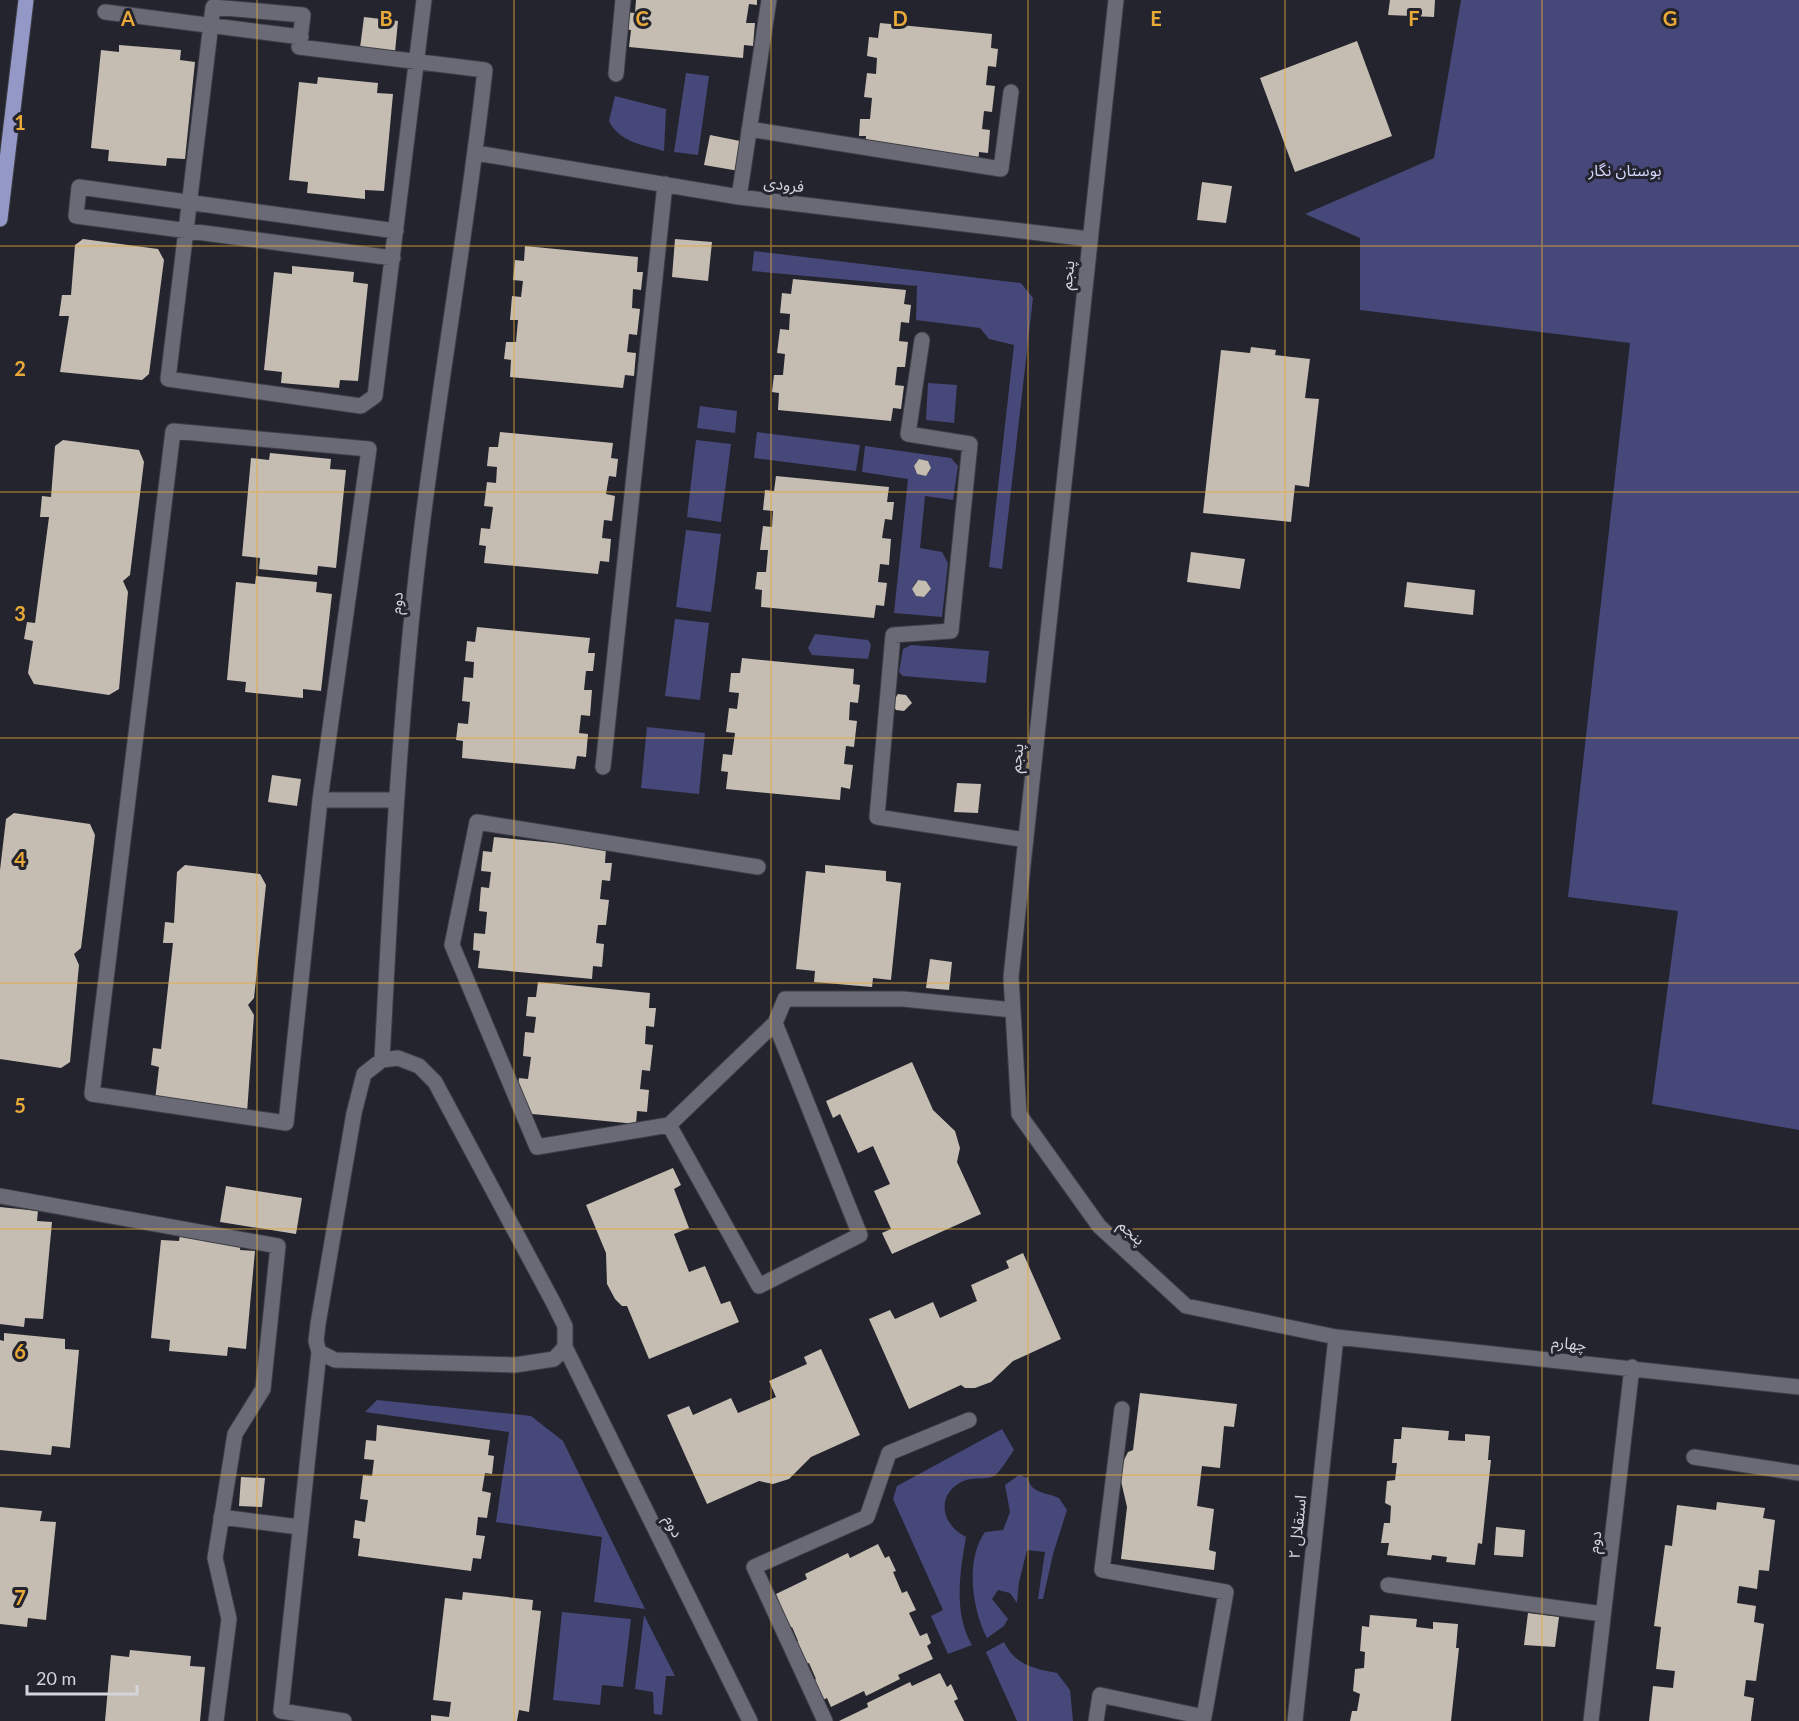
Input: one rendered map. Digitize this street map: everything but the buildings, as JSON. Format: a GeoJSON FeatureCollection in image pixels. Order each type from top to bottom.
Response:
{"type":"FeatureCollection","features":[{"type":"Feature","properties":{"kind":"main road"},"geometry":{"type":"LineString","coordinates":[[0,219],[26,0]]}},
{"type":"Feature","properties":{"kind":"street"},"geometry":{"type":"LineString","coordinates":[[418,62],[299,47],[304,7],[232,5],[213,8],[168,379],[361,405],[375,396],[418,62],[424,0]]}},
{"type":"Feature","properties":{"kind":"street"},"geometry":{"type":"LineString","coordinates":[[616,74],[623,0]]}},
{"type":"Feature","properties":{"kind":"street"},"geometry":{"type":"LineString","coordinates":[[739,197],[770,0]]}},
{"type":"Feature","properties":{"kind":"street","name":"پنجم"},"geometry":{"type":"LineString","coordinates":[[1116,0],[1011,977],[1018,1114],[1099,1226],[1186,1306],[1336,1337]]}},
{"type":"Feature","properties":{"kind":"street"},"geometry":{"type":"LineString","coordinates":[[105,12],[301,37]]}},
{"type":"Feature","properties":{"kind":"street","name":"دوم"},"geometry":{"type":"LineString","coordinates":[[418,62],[484,70],[476,153],[419,551],[396,800],[382,1060],[398,1058],[419,1066],[435,1082],[565,1326],[565,1347],[750,1721]]}},
{"type":"Feature","properties":{"kind":"street"},"geometry":{"type":"LineString","coordinates":[[749,129],[1001,169],[1011,92]]}},
{"type":"Feature","properties":{"kind":"street","name":"فرودی"},"geometry":{"type":"LineString","coordinates":[[476,153],[739,197],[1089,239]]}},
{"type":"Feature","properties":{"kind":"street"},"geometry":{"type":"LineString","coordinates":[[603,767],[665,184]]}},
{"type":"Feature","properties":{"kind":"street"},"geometry":{"type":"LineString","coordinates":[[393,258],[76,216],[79,188],[396,231]]}},
{"type":"Feature","properties":{"kind":"street"},"geometry":{"type":"LineString","coordinates":[[922,340],[908,434],[970,444],[951,630],[893,635],[877,817],[1026,840]]}},
{"type":"Feature","properties":{"kind":"street"},"geometry":{"type":"LineString","coordinates":[[173,431],[369,449],[320,800],[286,1123],[92,1094],[173,431]]}},
{"type":"Feature","properties":{"kind":"street"},"geometry":{"type":"LineString","coordinates":[[320,800],[396,800]]}},
{"type":"Feature","properties":{"kind":"street"},"geometry":{"type":"LineString","coordinates":[[758,867],[477,822],[452,945],[537,1147],[669,1125],[775,1023],[785,999],[903,999],[1013,1010]]}},
{"type":"Feature","properties":{"kind":"street"},"geometry":{"type":"LineString","coordinates":[[669,1125],[759,1286],[860,1235],[775,1023]]}},
{"type":"Feature","properties":{"kind":"street"},"geometry":{"type":"LineString","coordinates":[[344,1721],[281,1711],[319,1353],[316,1341],[318,1324],[354,1113],[364,1074],[382,1060]]}},
{"type":"Feature","properties":{"kind":"street"},"geometry":{"type":"LineString","coordinates":[[0,1196],[278,1246],[263,1389],[235,1434],[215,1557],[229,1619],[216,1721]]}},
{"type":"Feature","properties":{"kind":"street","name":"چهارم"},"geometry":{"type":"LineString","coordinates":[[1336,1337],[1632,1367],[1799,1387]]}},
{"type":"Feature","properties":{"kind":"street","name":"استقلال ۲"},"geometry":{"type":"LineString","coordinates":[[1295,1721],[1336,1337]]}},
{"type":"Feature","properties":{"kind":"street"},"geometry":{"type":"LineString","coordinates":[[319,1353],[335,1360],[515,1365],[554,1359],[565,1347]]}},
{"type":"Feature","properties":{"kind":"street","name":"دوم"},"geometry":{"type":"LineString","coordinates":[[1591,1721],[1632,1367]]}},
{"type":"Feature","properties":{"kind":"street"},"geometry":{"type":"LineString","coordinates":[[1096,1721],[1100,1695],[1204,1717],[1226,1592],[1102,1570],[1122,1409]]}},
{"type":"Feature","properties":{"kind":"street"},"geometry":{"type":"LineString","coordinates":[[825,1721],[754,1567],[867,1517],[889,1453],[969,1420]]}},
{"type":"Feature","properties":{"kind":"street"},"geometry":{"type":"LineString","coordinates":[[1694,1457],[1799,1473]]}},
{"type":"Feature","properties":{"kind":"street"},"geometry":{"type":"LineString","coordinates":[[221,1516],[299,1527]]}},
{"type":"Feature","properties":{"kind":"street"},"geometry":{"type":"LineString","coordinates":[[1388,1585],[1603,1614]]}},
{"type":"Feature","properties":{"kind":"green space","name":"بوستان نگار"},"geometry":{"type":"Polygon","coordinates":[[[1461,0],[1799,0],[1799,1130],[1652,1104],[1678,911],[1568,897],[1630,343],[1360,310],[1360,238],[1305,214],[1434,158],[1461,0]]]}},
{"type":"Feature","properties":{"kind":"green space"},"geometry":{"type":"Polygon","coordinates":[[[686,73],[709,76],[698,155],[674,152],[686,73]]]}},
{"type":"Feature","properties":{"kind":"green space"},"geometry":{"type":"Polygon","coordinates":[[[615,96],[666,109],[664,151],[632,142],[613,128],[609,121],[615,96]]]}},
{"type":"Feature","properties":{"kind":"green space"},"geometry":{"type":"Polygon","coordinates":[[[754,251],[1021,283],[1033,298],[1002,569],[989,567],[1014,345],[989,339],[980,328],[916,320],[917,286],[752,271],[754,251]]]}},
{"type":"Feature","properties":{"kind":"green space"},"geometry":{"type":"Polygon","coordinates":[[[928,383],[957,385],[954,423],[926,420],[928,383]]]}},
{"type":"Feature","properties":{"kind":"green space"},"geometry":{"type":"Polygon","coordinates":[[[700,406],[737,411],[735,433],[697,428],[700,406]]]}},
{"type":"Feature","properties":{"kind":"green space"},"geometry":{"type":"Polygon","coordinates":[[[757,432],[860,445],[856,471],[754,458],[757,432]]]}},
{"type":"Feature","properties":{"kind":"green space"},"geometry":{"type":"Polygon","coordinates":[[[696,440],[731,444],[721,522],[687,517],[696,440]]]}},
{"type":"Feature","properties":{"kind":"green space"},"geometry":{"type":"Polygon","coordinates":[[[865,446],[951,458],[958,466],[953,500],[925,496],[920,548],[942,552],[948,563],[942,617],[894,613],[908,479],[862,472],[865,446]],[[919,459],[914,466],[917,474],[926,476],[931,469],[928,461],[919,459]],[[917,580],[912,589],[916,596],[924,597],[931,590],[926,581],[917,580]]]}},
{"type":"Feature","properties":{"kind":"green space"},"geometry":{"type":"Polygon","coordinates":[[[686,530],[721,534],[711,612],[676,607],[686,530]]]}},
{"type":"Feature","properties":{"kind":"green space"},"geometry":{"type":"Polygon","coordinates":[[[675,619],[709,623],[700,700],[665,696],[675,619]]]}},
{"type":"Feature","properties":{"kind":"green space"},"geometry":{"type":"Polygon","coordinates":[[[815,634],[868,640],[871,645],[868,659],[812,655],[808,648],[815,634]]]}},
{"type":"Feature","properties":{"kind":"green space"},"geometry":{"type":"Polygon","coordinates":[[[911,645],[989,651],[986,683],[903,676],[899,672],[903,649],[911,645]]]}},
{"type":"Feature","properties":{"kind":"green space"},"geometry":{"type":"Polygon","coordinates":[[[647,727],[705,733],[699,794],[641,788],[647,727]]]}},
{"type":"Feature","properties":{"kind":"green space"},"geometry":{"type":"Polygon","coordinates":[[[377,1400],[531,1416],[563,1441],[645,1609],[594,1602],[602,1537],[496,1522],[509,1432],[365,1412],[377,1400]]]}},
{"type":"Feature","properties":{"kind":"green space"},"geometry":{"type":"Polygon","coordinates":[[[1002,1429],[1014,1450],[1000,1471],[991,1477],[969,1479],[956,1485],[949,1492],[946,1500],[946,1516],[957,1531],[966,1537],[960,1578],[960,1606],[966,1633],[972,1645],[948,1654],[931,1616],[943,1610],[893,1499],[897,1486],[1002,1429]]]}},
{"type":"Feature","properties":{"kind":"green space"},"geometry":{"type":"Polygon","coordinates":[[[1019,1475],[1028,1478],[1036,1490],[1059,1498],[1067,1510],[1053,1554],[1043,1599],[1038,1599],[1045,1552],[1027,1550],[1019,1582],[1017,1603],[1010,1593],[998,1590],[992,1599],[1008,1619],[1004,1626],[987,1638],[975,1599],[973,1570],[975,1556],[985,1532],[1003,1530],[1010,1512],[1005,1485],[1019,1475]]]}},
{"type":"Feature","properties":{"kind":"green space"},"geometry":{"type":"Polygon","coordinates":[[[562,1612],[631,1619],[623,1687],[602,1685],[600,1705],[553,1700],[562,1612]]]}},
{"type":"Feature","properties":{"kind":"green space"},"geometry":{"type":"Polygon","coordinates":[[[644,1615],[675,1676],[666,1676],[662,1715],[654,1714],[653,1692],[635,1689],[644,1615]]]}},
{"type":"Feature","properties":{"kind":"green space"},"geometry":{"type":"Polygon","coordinates":[[[1004,1642],[1008,1650],[1026,1665],[1057,1673],[1070,1690],[1073,1721],[1017,1721],[986,1652],[1004,1642]]]}}]}
